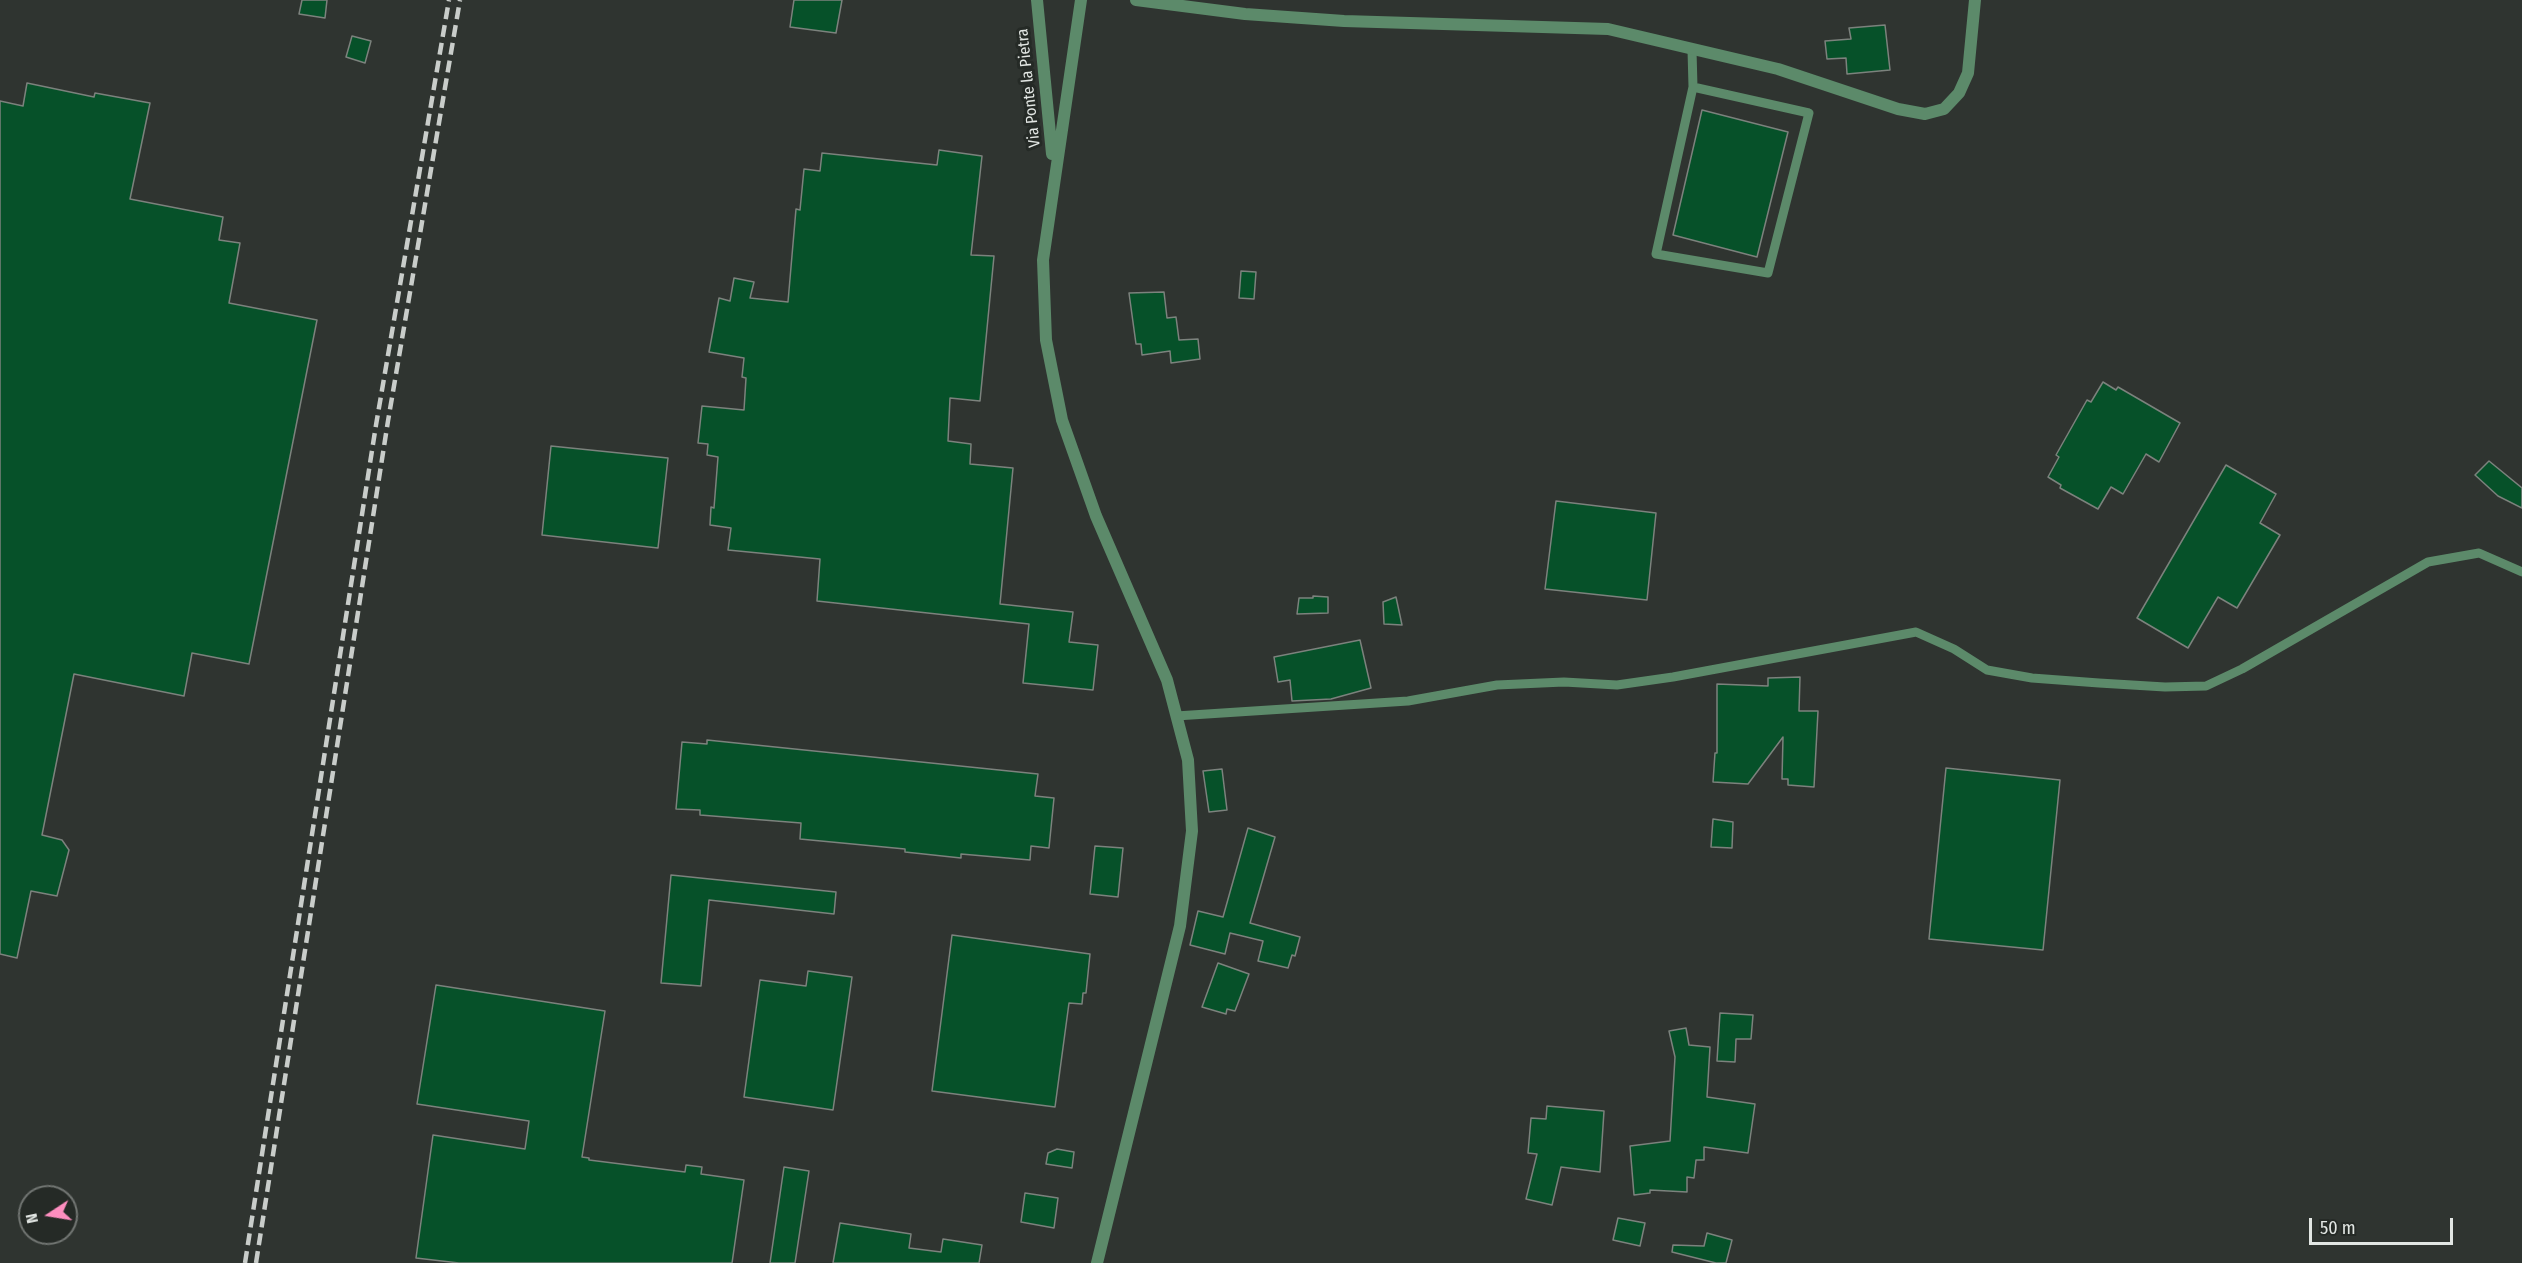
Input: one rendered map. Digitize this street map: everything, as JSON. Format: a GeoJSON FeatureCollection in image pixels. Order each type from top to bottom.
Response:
{"type":"FeatureCollection","features":[{"type":"Feature","properties":{"kind":"street","name":"Via Ponte la Pietra"},"geometry":{"type":"LineString","coordinates":[[1037,0],[1054,174]]}},
{"type":"Feature","properties":{"kind":"street"},"geometry":{"type":"LineString","coordinates":[[1081,0],[1043,260],[1046,340],[1062,420],[1096,516],[1167,680],[1188,760],[1192,831],[1180,926],[1097,1263]]}},
{"type":"Feature","properties":{"kind":"street"},"geometry":{"type":"LineString","coordinates":[[1136,0],[1245,14],[1344,21],[1608,29],[1778,69],[1899,109],[1925,114],[1944,108],[1959,93],[1968,73],[1975,0]]}},
{"type":"Feature","properties":{"kind":"lane"},"geometry":{"type":"LineString","coordinates":[[1692,50],[1694,87],[1656,254],[1768,273],[1809,113],[1694,87]]}},
{"type":"Feature","properties":{"kind":"lane"},"geometry":{"type":"LineString","coordinates":[[1176,716],[1408,701],[1497,685],[1564,682],[1617,685],[1684,675],[1916,632],[1954,649],[1987,670],[2032,678],[2165,687],[2206,686],[2242,669],[2428,562],[2479,553],[2522,572]]}},
{"type":"Feature","properties":{"kind":"building"},"geometry":{"type":"Polygon","coordinates":[[[302,0],[327,0],[325,18],[299,14],[302,0]]]}},
{"type":"Feature","properties":{"kind":"building"},"geometry":{"type":"Polygon","coordinates":[[[794,0],[842,0],[836,33],[790,27],[794,0]]]}},
{"type":"Feature","properties":{"kind":"building"},"geometry":{"type":"Polygon","coordinates":[[[1885,25],[1890,70],[1847,74],[1846,58],[1827,59],[1825,41],[1851,39],[1849,28],[1885,25]]]}},
{"type":"Feature","properties":{"kind":"building"},"geometry":{"type":"Polygon","coordinates":[[[352,36],[371,41],[365,63],[346,57],[352,36]]]}},
{"type":"Feature","properties":{"kind":"building"},"geometry":{"type":"Polygon","coordinates":[[[27,83],[94,97],[95,93],[150,103],[130,199],[223,217],[219,240],[240,243],[229,303],[317,320],[249,664],[192,653],[184,696],[74,674],[42,835],[62,840],[69,850],[57,896],[31,891],[17,958],[0,954],[0,101],[23,106],[27,83]]]}},
{"type":"Feature","properties":{"kind":"building"},"geometry":{"type":"Polygon","coordinates":[[[1702,110],[1788,132],[1757,257],[1673,235],[1702,110]]]}},
{"type":"Feature","properties":{"kind":"building"},"geometry":{"type":"Polygon","coordinates":[[[939,150],[982,156],[971,255],[994,256],[980,401],[950,398],[948,441],[971,444],[970,464],[1013,468],[1000,604],[1073,612],[1069,642],[1098,645],[1093,690],[1023,683],[1029,624],[817,601],[820,559],[728,550],[731,528],[710,525],[711,507],[714,508],[718,457],[707,455],[708,444],[698,443],[702,406],[744,410],[746,378],[742,377],[744,358],[709,352],[719,298],[730,301],[734,278],[754,282],[750,298],[788,302],[796,209],[800,210],[804,169],[820,171],[822,153],[937,165],[939,150]]]}},
{"type":"Feature","properties":{"kind":"building"},"geometry":{"type":"Polygon","coordinates":[[[1241,271],[1256,272],[1254,299],[1239,298],[1241,271]]]}},
{"type":"Feature","properties":{"kind":"building"},"geometry":{"type":"Polygon","coordinates":[[[1164,292],[1167,318],[1176,317],[1179,340],[1198,339],[1200,359],[1171,363],[1170,351],[1142,355],[1141,344],[1136,344],[1129,293],[1164,292]]]}},
{"type":"Feature","properties":{"kind":"building"},"geometry":{"type":"Polygon","coordinates":[[[2103,382],[2116,390],[2118,387],[2180,423],[2159,462],[2146,454],[2123,494],[2111,487],[2098,509],[2060,488],[2061,485],[2048,477],[2059,457],[2056,455],[2087,400],[2091,402],[2103,382]]]}},
{"type":"Feature","properties":{"kind":"building"},"geometry":{"type":"Polygon","coordinates":[[[551,446],[668,458],[658,548],[542,535],[551,446]]]}},
{"type":"Feature","properties":{"kind":"building"},"geometry":{"type":"Polygon","coordinates":[[[2489,461],[2522,488],[2522,508],[2498,496],[2475,475],[2489,461]]]}},
{"type":"Feature","properties":{"kind":"building"},"geometry":{"type":"Polygon","coordinates":[[[2226,465],[2276,494],[2260,523],[2280,535],[2237,608],[2218,597],[2188,648],[2137,618],[2226,465]]]}},
{"type":"Feature","properties":{"kind":"building"},"geometry":{"type":"Polygon","coordinates":[[[1556,501],[1656,513],[1647,600],[1545,589],[1556,501]]]}},
{"type":"Feature","properties":{"kind":"building"},"geometry":{"type":"Polygon","coordinates":[[[1313,596],[1328,597],[1328,613],[1297,614],[1299,598],[1313,598],[1313,596]]]}},
{"type":"Feature","properties":{"kind":"building"},"geometry":{"type":"Polygon","coordinates":[[[1396,597],[1402,625],[1384,624],[1383,602],[1396,597]]]}},
{"type":"Feature","properties":{"kind":"building"},"geometry":{"type":"Polygon","coordinates":[[[1360,640],[1371,688],[1331,699],[1292,701],[1290,680],[1278,682],[1274,657],[1360,640]]]}},
{"type":"Feature","properties":{"kind":"building"},"geometry":{"type":"Polygon","coordinates":[[[1800,677],[1799,711],[1818,711],[1814,787],[1788,785],[1788,779],[1782,779],[1783,737],[1748,784],[1713,782],[1715,753],[1717,753],[1717,684],[1768,686],[1768,678],[1800,677]]]}},
{"type":"Feature","properties":{"kind":"building"},"geometry":{"type":"Polygon","coordinates":[[[707,740],[1038,774],[1035,796],[1054,798],[1049,848],[1031,846],[1030,860],[961,854],[961,858],[905,852],[905,849],[800,839],[801,823],[700,815],[700,810],[676,809],[682,742],[707,744],[707,740]]]}},
{"type":"Feature","properties":{"kind":"building"},"geometry":{"type":"Polygon","coordinates":[[[1946,768],[2060,780],[2043,950],[1929,939],[1946,768]]]}},
{"type":"Feature","properties":{"kind":"building"},"geometry":{"type":"Polygon","coordinates":[[[1222,769],[1227,810],[1209,812],[1203,771],[1222,769]]]}},
{"type":"Feature","properties":{"kind":"building"},"geometry":{"type":"Polygon","coordinates":[[[1713,819],[1733,822],[1732,848],[1711,847],[1713,819]]]}},
{"type":"Feature","properties":{"kind":"building"},"geometry":{"type":"Polygon","coordinates":[[[1248,828],[1275,837],[1250,923],[1300,937],[1295,956],[1292,955],[1288,968],[1258,961],[1263,941],[1230,933],[1225,954],[1190,945],[1198,911],[1223,917],[1248,828]]]}},
{"type":"Feature","properties":{"kind":"building"},"geometry":{"type":"Polygon","coordinates":[[[1095,846],[1123,848],[1118,897],[1090,894],[1095,846]]]}},
{"type":"Feature","properties":{"kind":"building"},"geometry":{"type":"Polygon","coordinates":[[[671,875],[836,892],[834,914],[709,900],[701,986],[661,983],[671,875]]]}},
{"type":"Feature","properties":{"kind":"building"},"geometry":{"type":"Polygon","coordinates":[[[952,935],[1090,954],[1086,993],[1083,993],[1082,1004],[1069,1003],[1055,1107],[932,1091],[952,935]]]}},
{"type":"Feature","properties":{"kind":"building"},"geometry":{"type":"Polygon","coordinates":[[[1218,963],[1249,974],[1235,1011],[1227,1009],[1226,1014],[1202,1007],[1218,963]]]}},
{"type":"Feature","properties":{"kind":"building"},"geometry":{"type":"Polygon","coordinates":[[[808,971],[852,977],[833,1110],[744,1097],[760,980],[806,986],[808,971]]]}},
{"type":"Feature","properties":{"kind":"building"},"geometry":{"type":"Polygon","coordinates":[[[436,985],[605,1011],[582,1157],[589,1158],[589,1160],[685,1172],[686,1165],[702,1167],[701,1174],[744,1180],[732,1263],[459,1263],[416,1258],[433,1135],[525,1149],[529,1121],[417,1104],[436,985]]]}},
{"type":"Feature","properties":{"kind":"building"},"geometry":{"type":"Polygon","coordinates":[[[1720,1013],[1753,1015],[1751,1039],[1736,1039],[1735,1062],[1717,1061],[1720,1013]]]}},
{"type":"Feature","properties":{"kind":"building"},"geometry":{"type":"Polygon","coordinates":[[[1686,1028],[1689,1045],[1710,1047],[1707,1097],[1755,1104],[1748,1153],[1704,1147],[1704,1160],[1696,1160],[1694,1178],[1687,1177],[1687,1192],[1650,1190],[1650,1193],[1634,1195],[1630,1146],[1670,1141],[1675,1057],[1669,1031],[1686,1028]]]}},
{"type":"Feature","properties":{"kind":"building"},"geometry":{"type":"Polygon","coordinates":[[[1547,1106],[1604,1111],[1600,1172],[1561,1167],[1552,1205],[1526,1199],[1537,1154],[1528,1153],[1531,1118],[1546,1119],[1547,1106]]]}},
{"type":"Feature","properties":{"kind":"building"},"geometry":{"type":"Polygon","coordinates":[[[1057,1149],[1074,1152],[1072,1168],[1046,1164],[1048,1153],[1057,1149]]]}},
{"type":"Feature","properties":{"kind":"building"},"geometry":{"type":"Polygon","coordinates":[[[784,1167],[809,1171],[795,1263],[770,1263],[784,1167]]]}},
{"type":"Feature","properties":{"kind":"building"},"geometry":{"type":"Polygon","coordinates":[[[1025,1193],[1058,1198],[1054,1228],[1021,1222],[1025,1193]]]}},
{"type":"Feature","properties":{"kind":"building"},"geometry":{"type":"Polygon","coordinates":[[[1618,1218],[1645,1223],[1640,1246],[1613,1240],[1618,1218]]]}},
{"type":"Feature","properties":{"kind":"building"},"geometry":{"type":"Polygon","coordinates":[[[840,1223],[911,1234],[909,1248],[941,1252],[943,1239],[982,1245],[979,1263],[833,1263],[840,1223]]]}},
{"type":"Feature","properties":{"kind":"building"},"geometry":{"type":"Polygon","coordinates":[[[1707,1233],[1732,1240],[1726,1263],[1716,1263],[1672,1252],[1673,1245],[1704,1246],[1707,1233]]]}},
{"type":"Feature","properties":{"kind":"railway"},"geometry":{"type":"LineString","coordinates":[[245,1263],[376,425],[449,0]]}},
{"type":"Feature","properties":{"kind":"railway"},"geometry":{"type":"LineString","coordinates":[[256,1263],[388,421],[460,0]]}}]}
